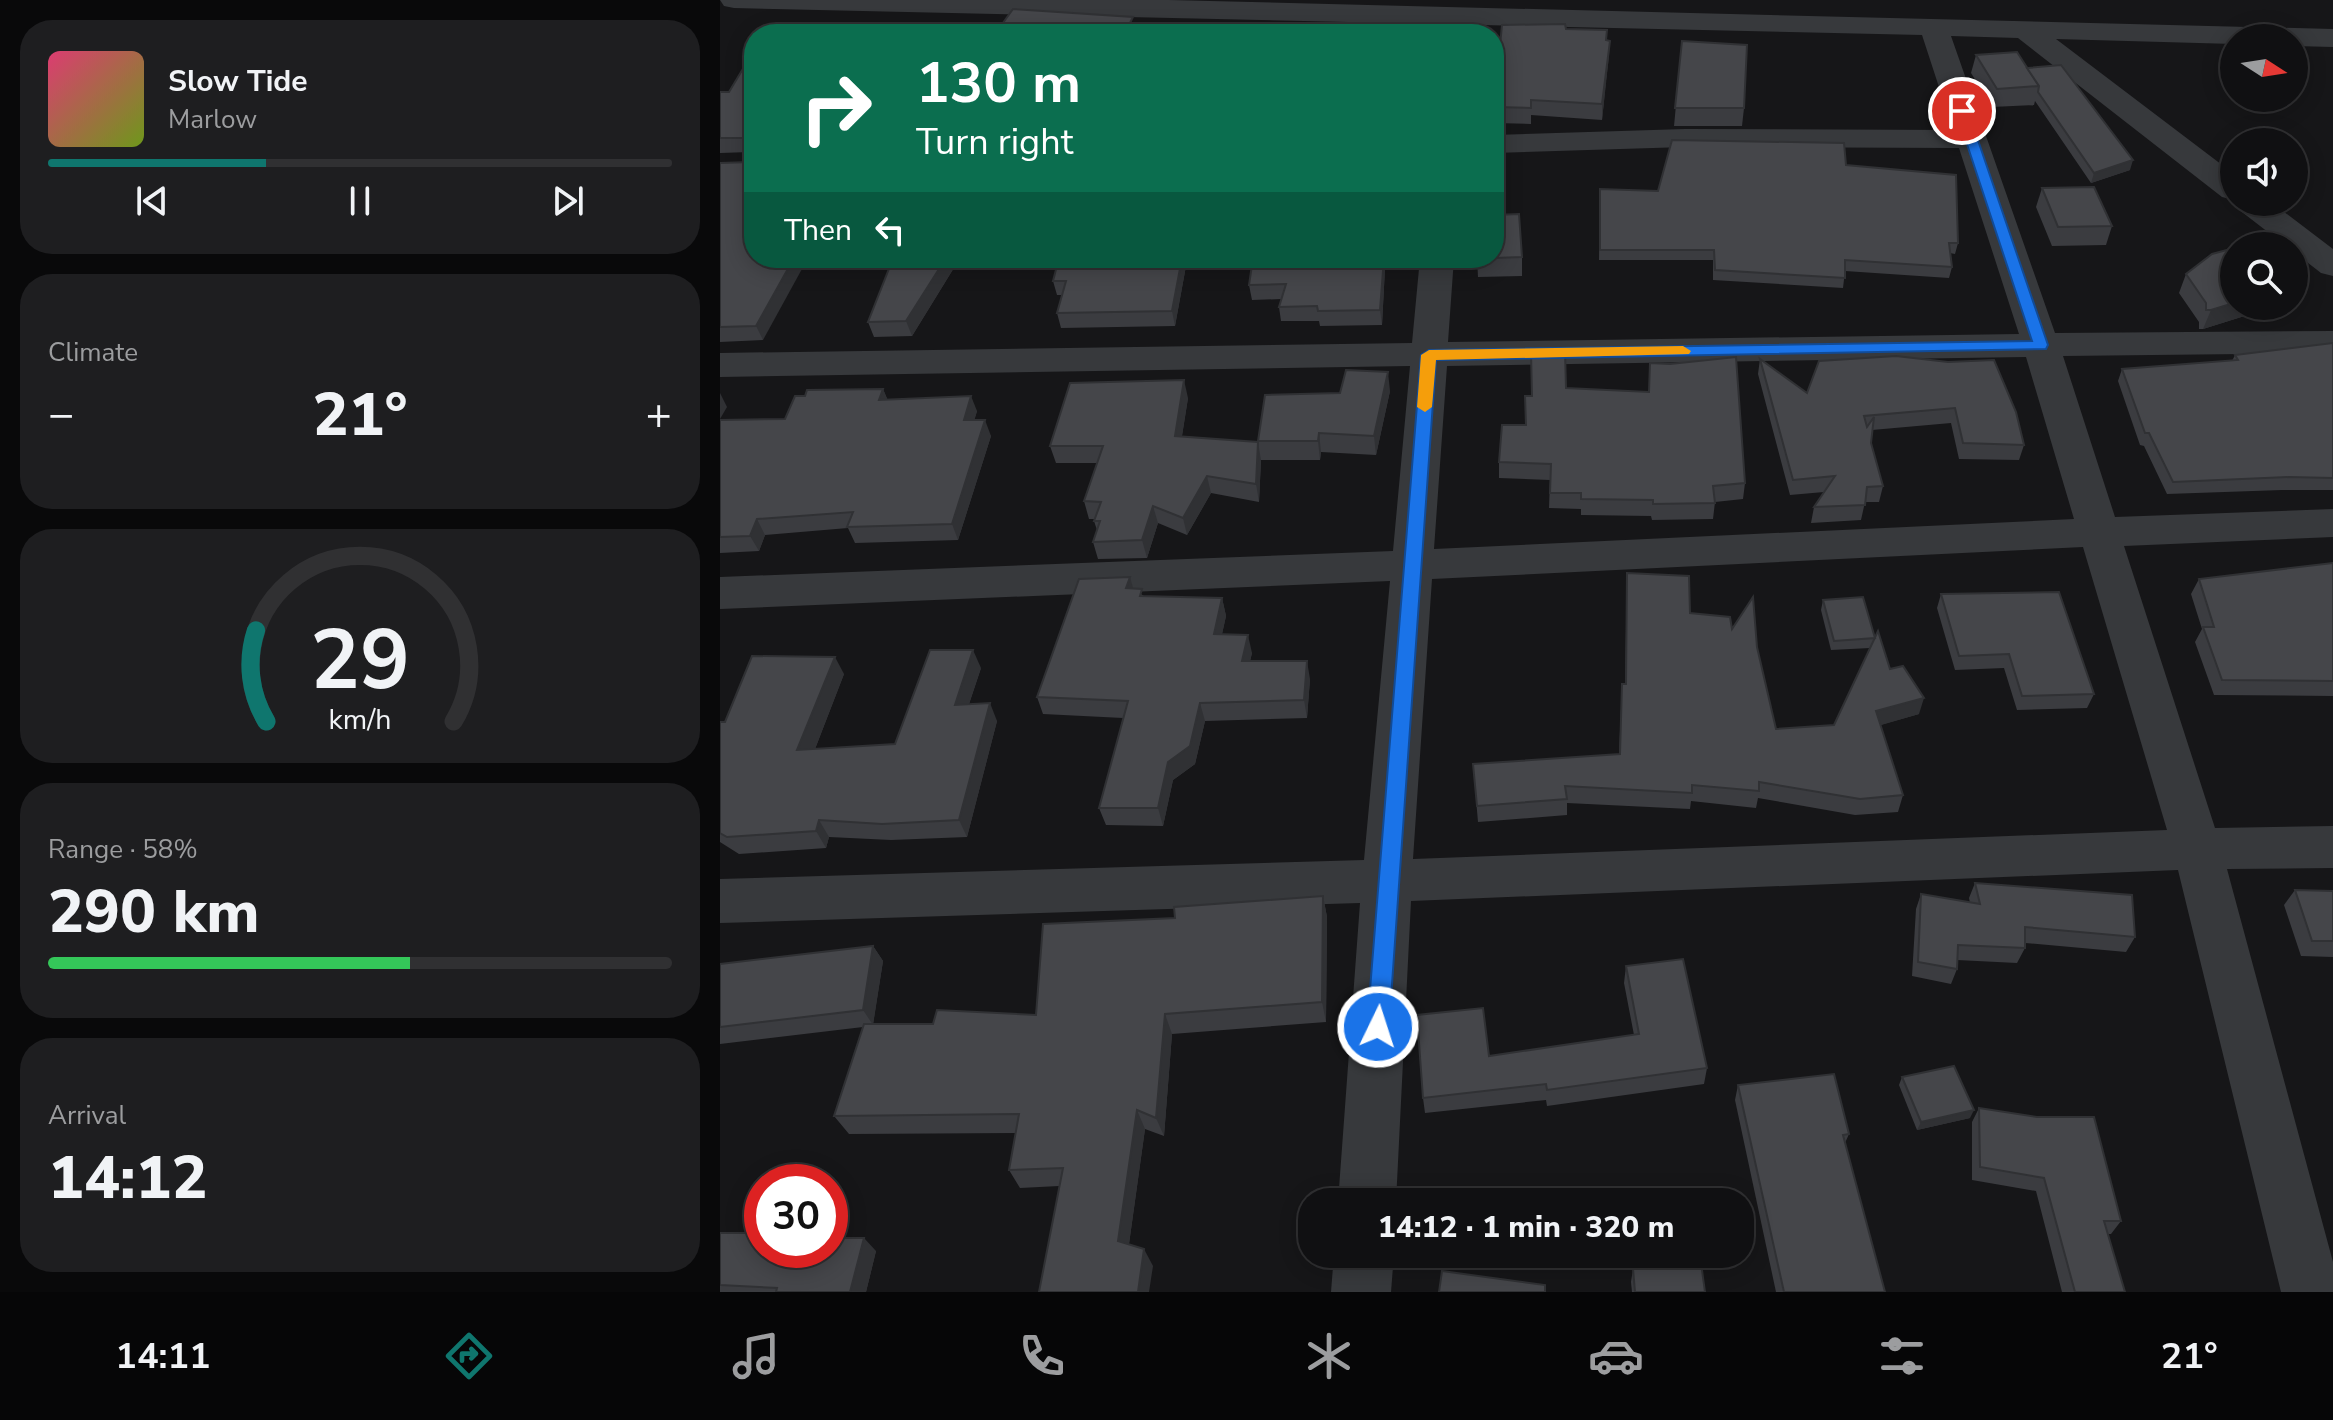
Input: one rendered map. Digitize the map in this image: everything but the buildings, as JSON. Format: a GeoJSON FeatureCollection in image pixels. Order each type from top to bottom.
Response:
{"type":"FeatureCollection","features":[{"type":"Feature","properties":{"kind":"street"},"geometry":{"type":"LineString","coordinates":[[734,0],[1455,24],[1828,12],[1934,27],[2333,38]]}},
{"type":"Feature","properties":{"kind":"street"},"geometry":{"type":"LineString","coordinates":[[2081,0],[2084,29]]}},
{"type":"Feature","properties":{"kind":"street"},"geometry":{"type":"LineString","coordinates":[[1934,27],[2041,345],[2197,849],[2311,1292]]}},
{"type":"Feature","properties":{"kind":"street"},"geometry":{"type":"LineString","coordinates":[[2026,30],[2220,179]]}},
{"type":"Feature","properties":{"kind":"street"},"geometry":{"type":"LineString","coordinates":[[1504,144],[1685,138],[1971,139]]}},
{"type":"Feature","properties":{"kind":"street"},"geometry":{"type":"LineString","coordinates":[[2268,216],[2333,266]]}},
{"type":"Feature","properties":{"kind":"street"},"geometry":{"type":"LineString","coordinates":[[1368,1188],[1387,881],[1436,268]]}},
{"type":"Feature","properties":{"kind":"street"},"geometry":{"type":"LineString","coordinates":[[720,365],[2333,342]]}},
{"type":"Feature","properties":{"kind":"street"},"geometry":{"type":"LineString","coordinates":[[720,593],[2333,523]]}},
{"type":"Feature","properties":{"kind":"street"},"geometry":{"type":"LineString","coordinates":[[720,901],[1387,881],[2197,849],[2333,847]]}},
{"type":"Feature","properties":{"kind":"street"},"geometry":{"type":"LineString","coordinates":[[1361,1292],[1363,1268]]}},
{"type":"Feature","properties":{"kind":"slow traffic"},"geometry":{"type":"LineString","coordinates":[[1425,407],[1429,355],[1683,351]]}},
{"type":"Feature","properties":{"kind":"route"},"geometry":{"type":"LineString","coordinates":[[1378,1027],[1429,355],[2041,345],[1962,111]]}}]}
